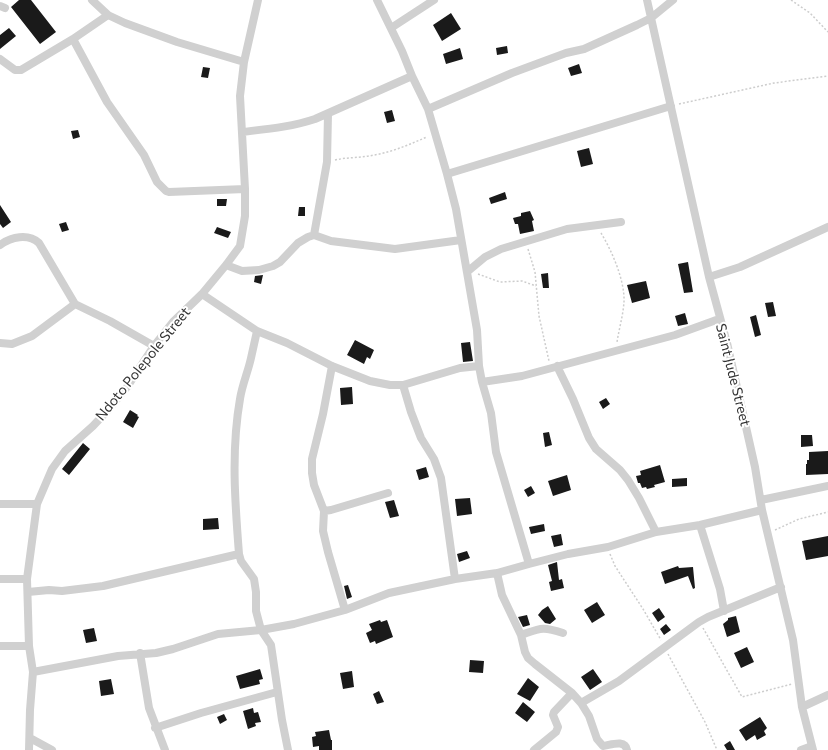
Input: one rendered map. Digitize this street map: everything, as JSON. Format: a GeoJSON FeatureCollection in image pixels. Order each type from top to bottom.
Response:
{"type":"FeatureCollection","features":[{"type":"Feature","properties":{"kind":"street"},"geometry":{"type":"LineString","coordinates":[[92,0],[108,15],[177,42],[244,62]]}},
{"type":"Feature","properties":{"kind":"street","name":"Ndoto Polepole Street"},"geometry":{"type":"LineString","coordinates":[[30,750],[30,710],[33,672],[28,646],[27,579],[37,504],[52,469],[65,451],[93,426],[123,393],[154,346],[174,322],[202,294],[240,246],[245,216],[245,189],[240,96],[244,62],[258,0]]}},
{"type":"Feature","properties":{"kind":"street"},"geometry":{"type":"LineString","coordinates":[[377,0],[428,109],[447,174],[456,209],[468,271],[477,330],[479,366],[491,413],[496,452],[529,564]]}},
{"type":"Feature","properties":{"kind":"street"},"geometry":{"type":"LineString","coordinates":[[391,28],[434,0]]}},
{"type":"Feature","properties":{"kind":"street","name":"Saint Jude Street"},"geometry":{"type":"LineString","coordinates":[[647,0],[709,277],[726,342],[762,510],[793,640],[802,707],[813,748]]}},
{"type":"Feature","properties":{"kind":"street"},"geometry":{"type":"LineString","coordinates":[[428,109],[512,73],[566,52],[584,49],[651,18],[673,0]]}},
{"type":"Feature","properties":{"kind":"street"},"geometry":{"type":"LineString","coordinates":[[0,60],[16,70],[21,70],[73,39],[108,15]]}},
{"type":"Feature","properties":{"kind":"street"},"geometry":{"type":"LineString","coordinates":[[73,39],[107,102],[144,155],[157,182],[166,191],[245,189]]}},
{"type":"Feature","properties":{"kind":"street"},"geometry":{"type":"LineString","coordinates":[[242,132],[303,123],[328,114],[412,76]]}},
{"type":"Feature","properties":{"kind":"street"},"geometry":{"type":"LineString","coordinates":[[447,174],[671,106]]}},
{"type":"Feature","properties":{"kind":"street"},"geometry":{"type":"LineString","coordinates":[[314,236],[327,162],[328,114]]}},
{"type":"Feature","properties":{"kind":"street"},"geometry":{"type":"LineString","coordinates":[[468,271],[484,258],[501,249],[525,241],[567,229],[621,222]]}},
{"type":"Feature","properties":{"kind":"street"},"geometry":{"type":"LineString","coordinates":[[709,277],[740,266],[828,227]]}},
{"type":"Feature","properties":{"kind":"street"},"geometry":{"type":"LineString","coordinates":[[226,265],[242,271],[259,270],[273,266],[280,262],[298,244],[308,237],[314,236],[331,241],[395,249],[461,240]]}},
{"type":"Feature","properties":{"kind":"street"},"geometry":{"type":"LineString","coordinates":[[1,242],[18,237],[34,239],[39,243],[75,304],[110,321],[154,346]]}},
{"type":"Feature","properties":{"kind":"street"},"geometry":{"type":"LineString","coordinates":[[202,294],[257,331],[286,343],[332,366],[370,381],[390,386],[403,385],[460,368],[479,366]]}},
{"type":"Feature","properties":{"kind":"street"},"geometry":{"type":"LineString","coordinates":[[0,343],[12,344],[32,336],[75,304]]}},
{"type":"Feature","properties":{"kind":"street"},"geometry":{"type":"LineString","coordinates":[[482,382],[522,376],[674,335],[719,318]]}},
{"type":"Feature","properties":{"kind":"street"},"geometry":{"type":"LineString","coordinates":[[257,331],[251,359],[242,384],[237,422],[234,480],[239,554],[241,561],[254,579],[256,587],[256,611],[261,630],[271,645],[277,692],[288,750]]}},
{"type":"Feature","properties":{"kind":"street"},"geometry":{"type":"LineString","coordinates":[[332,366],[323,414],[312,458],[312,474],[314,485],[324,512],[323,527],[326,545],[345,610]]}},
{"type":"Feature","properties":{"kind":"street"},"geometry":{"type":"LineString","coordinates":[[554,367],[592,443],[596,449],[620,470],[628,480],[656,532]]}},
{"type":"Feature","properties":{"kind":"street"},"geometry":{"type":"LineString","coordinates":[[403,385],[421,438],[434,459],[441,478],[455,579]]}},
{"type":"Feature","properties":{"kind":"street"},"geometry":{"type":"LineString","coordinates":[[761,500],[828,486]]}},
{"type":"Feature","properties":{"kind":"street"},"geometry":{"type":"LineString","coordinates":[[324,512],[388,493]]}},
{"type":"Feature","properties":{"kind":"street"},"geometry":{"type":"LineString","coordinates":[[0,504],[37,504]]}},
{"type":"Feature","properties":{"kind":"street"},"geometry":{"type":"LineString","coordinates":[[33,672],[118,656],[140,653],[156,653],[218,634],[261,630],[321,617],[345,610],[389,593],[455,579],[497,573],[568,554],[608,547],[656,532],[700,525],[762,510]]}},
{"type":"Feature","properties":{"kind":"street"},"geometry":{"type":"LineString","coordinates":[[700,525],[720,589],[724,611]]}},
{"type":"Feature","properties":{"kind":"street"},"geometry":{"type":"LineString","coordinates":[[28,592],[49,590],[62,591],[103,586],[239,554]]}},
{"type":"Feature","properties":{"kind":"street"},"geometry":{"type":"LineString","coordinates":[[497,573],[502,595],[521,635],[528,658],[572,693],[581,703],[589,716],[597,739],[603,746],[620,743],[624,744],[627,750]]}},
{"type":"Feature","properties":{"kind":"street"},"geometry":{"type":"LineString","coordinates":[[0,579],[27,579]]}},
{"type":"Feature","properties":{"kind":"street"},"geometry":{"type":"LineString","coordinates":[[581,703],[619,681],[699,622],[781,587]]}},
{"type":"Feature","properties":{"kind":"street"},"geometry":{"type":"LineString","coordinates":[[521,635],[540,628],[549,628],[563,634]]}},
{"type":"Feature","properties":{"kind":"street"},"geometry":{"type":"LineString","coordinates":[[0,646],[28,646]]}},
{"type":"Feature","properties":{"kind":"street"},"geometry":{"type":"LineString","coordinates":[[140,653],[149,708],[155,728],[165,750]]}},
{"type":"Feature","properties":{"kind":"street"},"geometry":{"type":"LineString","coordinates":[[155,728],[201,713],[277,692]]}},
{"type":"Feature","properties":{"kind":"street"},"geometry":{"type":"LineString","coordinates":[[534,750],[556,732],[558,726],[553,715],[554,712],[572,693]]}},
{"type":"Feature","properties":{"kind":"street"},"geometry":{"type":"LineString","coordinates":[[802,707],[828,695]]}},
{"type":"Feature","properties":{"kind":"street"},"geometry":{"type":"LineString","coordinates":[[30,738],[52,750]]}},
{"type":"Feature","properties":{"kind":"street"},"geometry":{"type":"LineString","coordinates":[[801,750],[813,748]]}},
{"type":"Feature","properties":{"kind":"path"},"geometry":{"type":"LineString","coordinates":[[791,0],[810,13],[828,32]]}},
{"type":"Feature","properties":{"kind":"path"},"geometry":{"type":"LineString","coordinates":[[671,106],[774,83],[828,76]]}},
{"type":"Feature","properties":{"kind":"path"},"geometry":{"type":"LineString","coordinates":[[327,162],[345,158],[373,156],[436,134]]}},
{"type":"Feature","properties":{"kind":"path"},"geometry":{"type":"LineString","coordinates":[[595,225],[615,259],[623,290],[624,301],[616,350]]}},
{"type":"Feature","properties":{"kind":"path"},"geometry":{"type":"LineString","coordinates":[[525,241],[535,272],[539,316],[554,367]]}},
{"type":"Feature","properties":{"kind":"path"},"geometry":{"type":"LineString","coordinates":[[468,271],[500,282],[522,281],[536,286]]}},
{"type":"Feature","properties":{"kind":"path"},"geometry":{"type":"LineString","coordinates":[[768,533],[799,519],[828,512]]}},
{"type":"Feature","properties":{"kind":"path"},"geometry":{"type":"LineString","coordinates":[[608,547],[615,566],[643,609],[705,722],[717,750]]}},
{"type":"Feature","properties":{"kind":"path"},"geometry":{"type":"LineString","coordinates":[[699,622],[742,697],[799,682]]}},
{"type":"Feature","properties":{"kind":"building"},"geometry":{"type":"Polygon","coordinates":[[[19,0],[31,0],[56,32],[40,44],[11,7],[19,0]]]}},
{"type":"Feature","properties":{"kind":"building"},"geometry":{"type":"Polygon","coordinates":[[[451,13],[461,29],[442,41],[433,25],[451,13]]]}},
{"type":"Feature","properties":{"kind":"building"},"geometry":{"type":"Polygon","coordinates":[[[9,28],[16,36],[0,49],[0,35],[9,28]]]}},
{"type":"Feature","properties":{"kind":"building"},"geometry":{"type":"Polygon","coordinates":[[[507,46],[508,53],[497,55],[496,48],[507,46]]]}},
{"type":"Feature","properties":{"kind":"building"},"geometry":{"type":"Polygon","coordinates":[[[460,48],[463,59],[446,64],[443,54],[460,48]]]}},
{"type":"Feature","properties":{"kind":"building"},"geometry":{"type":"Polygon","coordinates":[[[579,64],[582,73],[571,76],[568,68],[579,64]]]}},
{"type":"Feature","properties":{"kind":"building"},"geometry":{"type":"Polygon","coordinates":[[[203,67],[210,68],[208,78],[201,77],[203,67]]]}},
{"type":"Feature","properties":{"kind":"building"},"geometry":{"type":"Polygon","coordinates":[[[392,110],[395,121],[387,123],[384,112],[392,110]]]}},
{"type":"Feature","properties":{"kind":"building"},"geometry":{"type":"Polygon","coordinates":[[[78,130],[80,137],[73,139],[71,131],[78,130]]]}},
{"type":"Feature","properties":{"kind":"building"},"geometry":{"type":"Polygon","coordinates":[[[589,148],[593,164],[581,167],[577,151],[589,148]]]}},
{"type":"Feature","properties":{"kind":"building"},"geometry":{"type":"Polygon","coordinates":[[[505,192],[507,199],[491,204],[489,198],[505,192]]]}},
{"type":"Feature","properties":{"kind":"building"},"geometry":{"type":"Polygon","coordinates":[[[217,199],[227,199],[226,206],[217,206],[217,199]]]}},
{"type":"Feature","properties":{"kind":"building"},"geometry":{"type":"Polygon","coordinates":[[[0,205],[11,222],[3,228],[0,224],[0,205]]]}},
{"type":"Feature","properties":{"kind":"building"},"geometry":{"type":"Polygon","coordinates":[[[299,207],[305,207],[305,216],[298,216],[299,207]]]}},
{"type":"Feature","properties":{"kind":"building"},"geometry":{"type":"Polygon","coordinates":[[[530,211],[534,220],[532,221],[534,231],[520,234],[518,224],[515,224],[513,218],[521,216],[521,213],[530,211]]]}},
{"type":"Feature","properties":{"kind":"building"},"geometry":{"type":"Polygon","coordinates":[[[66,222],[69,230],[62,232],[59,224],[66,222]]]}},
{"type":"Feature","properties":{"kind":"building"},"geometry":{"type":"Polygon","coordinates":[[[217,227],[231,232],[228,238],[214,233],[217,227]]]}},
{"type":"Feature","properties":{"kind":"building"},"geometry":{"type":"Polygon","coordinates":[[[688,262],[693,292],[684,293],[678,264],[688,262]]]}},
{"type":"Feature","properties":{"kind":"building"},"geometry":{"type":"Polygon","coordinates":[[[548,273],[549,288],[543,288],[541,274],[548,273]]]}},
{"type":"Feature","properties":{"kind":"building"},"geometry":{"type":"Polygon","coordinates":[[[263,275],[261,284],[254,282],[255,276],[263,275]]]}},
{"type":"Feature","properties":{"kind":"building"},"geometry":{"type":"Polygon","coordinates":[[[646,281],[650,298],[632,303],[627,285],[646,281]]]}},
{"type":"Feature","properties":{"kind":"building"},"geometry":{"type":"Polygon","coordinates":[[[773,302],[776,316],[768,317],[765,303],[773,302]]]}},
{"type":"Feature","properties":{"kind":"building"},"geometry":{"type":"Polygon","coordinates":[[[685,313],[688,324],[678,326],[675,316],[685,313]]]}},
{"type":"Feature","properties":{"kind":"building"},"geometry":{"type":"Polygon","coordinates":[[[756,315],[761,335],[755,337],[750,317],[756,315]]]}},
{"type":"Feature","properties":{"kind":"building"},"geometry":{"type":"Polygon","coordinates":[[[355,340],[374,350],[370,359],[367,357],[364,364],[347,355],[355,340]]]}},
{"type":"Feature","properties":{"kind":"building"},"geometry":{"type":"Polygon","coordinates":[[[470,342],[473,361],[463,362],[461,343],[470,342]]]}},
{"type":"Feature","properties":{"kind":"building"},"geometry":{"type":"Polygon","coordinates":[[[352,387],[353,404],[341,405],[340,388],[352,387]]]}},
{"type":"Feature","properties":{"kind":"building"},"geometry":{"type":"Polygon","coordinates":[[[606,398],[610,404],[603,409],[599,402],[606,398]]]}},
{"type":"Feature","properties":{"kind":"building"},"geometry":{"type":"Polygon","coordinates":[[[130,410],[139,417],[133,428],[123,422],[130,410]]]}},
{"type":"Feature","properties":{"kind":"building"},"geometry":{"type":"Polygon","coordinates":[[[549,432],[552,445],[545,447],[543,433],[549,432]]]}},
{"type":"Feature","properties":{"kind":"building"},"geometry":{"type":"Polygon","coordinates":[[[801,435],[812,435],[813,446],[801,447],[801,435]]]}},
{"type":"Feature","properties":{"kind":"building"},"geometry":{"type":"Polygon","coordinates":[[[83,443],[90,449],[69,475],[62,469],[83,443]]]}},
{"type":"Feature","properties":{"kind":"building"},"geometry":{"type":"Polygon","coordinates":[[[828,451],[828,474],[806,475],[806,464],[807,460],[809,460],[809,452],[828,451]]]}},
{"type":"Feature","properties":{"kind":"building"},"geometry":{"type":"Polygon","coordinates":[[[660,465],[665,482],[654,485],[655,487],[647,489],[646,487],[642,488],[640,483],[638,483],[636,476],[641,475],[640,471],[660,465]]]}},
{"type":"Feature","properties":{"kind":"building"},"geometry":{"type":"Polygon","coordinates":[[[426,467],[429,477],[419,480],[416,470],[426,467]]]}},
{"type":"Feature","properties":{"kind":"building"},"geometry":{"type":"Polygon","coordinates":[[[567,475],[571,490],[553,496],[548,481],[567,475]]]}},
{"type":"Feature","properties":{"kind":"building"},"geometry":{"type":"Polygon","coordinates":[[[687,478],[687,486],[672,487],[672,479],[687,478]]]}},
{"type":"Feature","properties":{"kind":"building"},"geometry":{"type":"Polygon","coordinates":[[[531,486],[535,493],[528,497],[524,490],[531,486]]]}},
{"type":"Feature","properties":{"kind":"building"},"geometry":{"type":"Polygon","coordinates":[[[470,498],[472,514],[457,516],[455,499],[470,498]]]}},
{"type":"Feature","properties":{"kind":"building"},"geometry":{"type":"Polygon","coordinates":[[[394,500],[399,516],[390,518],[385,502],[394,500]]]}},
{"type":"Feature","properties":{"kind":"building"},"geometry":{"type":"Polygon","coordinates":[[[218,518],[219,529],[203,530],[203,519],[218,518]]]}},
{"type":"Feature","properties":{"kind":"building"},"geometry":{"type":"Polygon","coordinates":[[[544,524],[545,531],[531,534],[529,527],[544,524]]]}},
{"type":"Feature","properties":{"kind":"building"},"geometry":{"type":"Polygon","coordinates":[[[561,534],[563,545],[554,547],[551,536],[561,534]]]}},
{"type":"Feature","properties":{"kind":"building"},"geometry":{"type":"Polygon","coordinates":[[[828,536],[828,556],[806,560],[802,541],[828,536]]]}},
{"type":"Feature","properties":{"kind":"building"},"geometry":{"type":"Polygon","coordinates":[[[467,551],[470,558],[459,562],[457,554],[467,551]]]}},
{"type":"Feature","properties":{"kind":"building"},"geometry":{"type":"Polygon","coordinates":[[[557,562],[559,580],[562,579],[564,588],[551,591],[549,582],[552,581],[548,565],[557,562]]]}},
{"type":"Feature","properties":{"kind":"building"},"geometry":{"type":"Polygon","coordinates":[[[678,566],[679,568],[693,567],[695,588],[693,589],[688,576],[665,584],[661,572],[678,566]]]}},
{"type":"Feature","properties":{"kind":"building"},"geometry":{"type":"Polygon","coordinates":[[[348,585],[352,597],[347,599],[344,586],[348,585]]]}},
{"type":"Feature","properties":{"kind":"building"},"geometry":{"type":"Polygon","coordinates":[[[597,602],[605,615],[592,623],[584,610],[597,602]]]}},
{"type":"Feature","properties":{"kind":"building"},"geometry":{"type":"Polygon","coordinates":[[[548,606],[556,619],[550,624],[545,623],[538,615],[548,606]]]}},
{"type":"Feature","properties":{"kind":"building"},"geometry":{"type":"Polygon","coordinates":[[[659,608],[665,617],[658,622],[652,613],[659,608]]]}},
{"type":"Feature","properties":{"kind":"building"},"geometry":{"type":"Polygon","coordinates":[[[527,615],[530,625],[523,627],[518,617],[527,615]]]}},
{"type":"Feature","properties":{"kind":"building"},"geometry":{"type":"Polygon","coordinates":[[[736,616],[740,632],[727,637],[723,624],[728,620],[728,618],[736,616]]]}},
{"type":"Feature","properties":{"kind":"building"},"geometry":{"type":"Polygon","coordinates":[[[380,620],[381,622],[387,620],[393,637],[376,644],[375,641],[370,643],[366,633],[372,630],[369,624],[380,620]]]}},
{"type":"Feature","properties":{"kind":"building"},"geometry":{"type":"Polygon","coordinates":[[[666,624],[671,630],[664,635],[660,629],[666,624]]]}},
{"type":"Feature","properties":{"kind":"building"},"geometry":{"type":"Polygon","coordinates":[[[94,628],[97,641],[86,643],[83,630],[94,628]]]}},
{"type":"Feature","properties":{"kind":"building"},"geometry":{"type":"Polygon","coordinates":[[[747,647],[754,662],[741,668],[734,653],[747,647]]]}},
{"type":"Feature","properties":{"kind":"building"},"geometry":{"type":"Polygon","coordinates":[[[470,660],[484,661],[483,673],[469,672],[470,660]]]}},
{"type":"Feature","properties":{"kind":"building"},"geometry":{"type":"Polygon","coordinates":[[[260,669],[263,679],[259,680],[260,684],[240,689],[236,676],[260,669]]]}},
{"type":"Feature","properties":{"kind":"building"},"geometry":{"type":"Polygon","coordinates":[[[593,669],[602,682],[590,690],[581,677],[593,669]]]}},
{"type":"Feature","properties":{"kind":"building"},"geometry":{"type":"Polygon","coordinates":[[[352,671],[354,687],[343,689],[340,673],[352,671]]]}},
{"type":"Feature","properties":{"kind":"building"},"geometry":{"type":"Polygon","coordinates":[[[528,678],[539,687],[530,701],[517,694],[528,678]]]}},
{"type":"Feature","properties":{"kind":"building"},"geometry":{"type":"Polygon","coordinates":[[[111,679],[114,694],[101,696],[99,681],[111,679]]]}},
{"type":"Feature","properties":{"kind":"building"},"geometry":{"type":"Polygon","coordinates":[[[379,691],[384,702],[377,704],[373,694],[379,691]]]}},
{"type":"Feature","properties":{"kind":"building"},"geometry":{"type":"Polygon","coordinates":[[[523,702],[535,712],[527,722],[515,713],[523,702]]]}},
{"type":"Feature","properties":{"kind":"building"},"geometry":{"type":"Polygon","coordinates":[[[253,708],[254,713],[258,712],[261,722],[255,723],[256,726],[248,729],[243,711],[253,708]]]}},
{"type":"Feature","properties":{"kind":"building"},"geometry":{"type":"Polygon","coordinates":[[[224,714],[227,720],[220,724],[217,717],[224,714]]]}},
{"type":"Feature","properties":{"kind":"building"},"geometry":{"type":"Polygon","coordinates":[[[760,717],[767,728],[764,731],[766,735],[757,740],[755,735],[746,741],[739,730],[760,717]]]}},
{"type":"Feature","properties":{"kind":"building"},"geometry":{"type":"Polygon","coordinates":[[[329,730],[332,740],[332,750],[319,750],[319,746],[313,747],[312,737],[316,736],[315,732],[329,730]]]}},
{"type":"Feature","properties":{"kind":"building"},"geometry":{"type":"Polygon","coordinates":[[[730,741],[735,750],[727,750],[724,745],[730,741]]]}}]}
